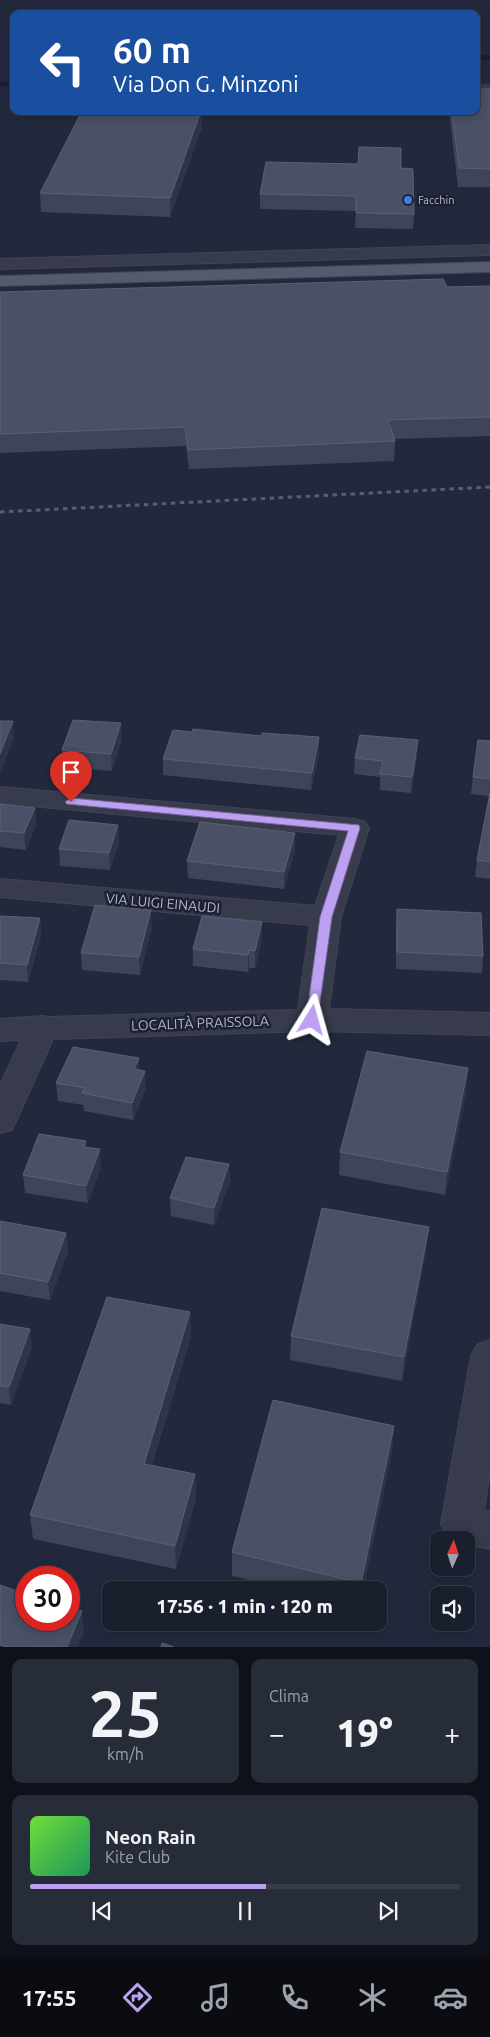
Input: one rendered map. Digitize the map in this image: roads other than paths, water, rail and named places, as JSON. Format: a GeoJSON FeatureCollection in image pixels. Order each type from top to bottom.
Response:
{"type":"FeatureCollection","features":[{"type":"Feature","properties":{"kind":"main road"},"geometry":{"type":"LineString","coordinates":[[0,281],[490,267]]}},
{"type":"Feature","properties":{"kind":"street"},"geometry":{"type":"LineString","coordinates":[[0,264],[490,250]]}},
{"type":"Feature","properties":{"kind":"street"},"geometry":{"type":"LineString","coordinates":[[0,795],[355,828],[326,917],[312,1020]]}},
{"type":"Feature","properties":{"kind":"street","name":"VIA LUIGI EINAUDI"},"geometry":{"type":"LineString","coordinates":[[0,888],[326,917]]}},
{"type":"Feature","properties":{"kind":"street","name":"LOCALITÀ PRAISSOLA"},"geometry":{"type":"LineString","coordinates":[[0,1030],[312,1020],[490,1024]]}},
{"type":"Feature","properties":{"kind":"street"},"geometry":{"type":"LineString","coordinates":[[0,1121],[43,1028]]}},
{"type":"Feature","properties":{"kind":"street"},"geometry":{"type":"LineString","coordinates":[[490,1356],[461,1524],[490,1530]]}},
{"type":"Feature","properties":{"kind":"waterway"},"geometry":{"type":"LineString","coordinates":[[480,58],[490,57]]}},
{"type":"Feature","properties":{"kind":"waterway"},"geometry":{"type":"LineString","coordinates":[[0,84],[10,84]]}},
{"type":"Feature","properties":{"kind":"railway"},"geometry":{"type":"LineString","coordinates":[[0,512],[490,487]]}},
{"type":"Feature","properties":{"kind":"place","name":"Facchin"},"geometry":{"type":"Point","coordinates":[408,200]}}]}
